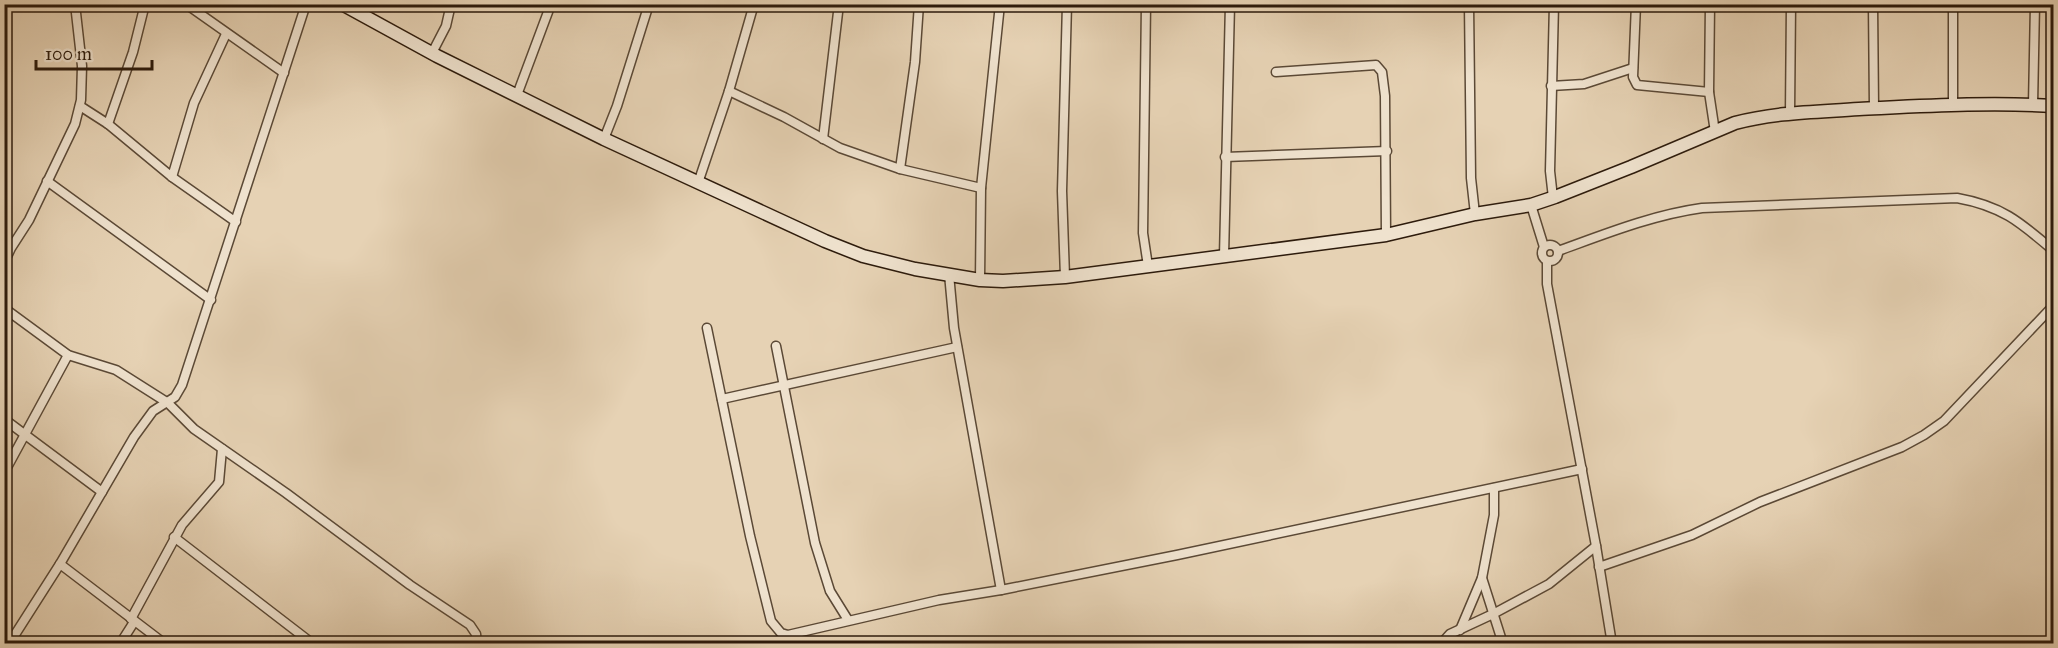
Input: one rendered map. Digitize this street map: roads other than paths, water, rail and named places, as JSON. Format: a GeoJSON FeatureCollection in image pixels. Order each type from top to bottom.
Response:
{"type":"FeatureCollection","features":[{"type":"Feature","properties":{"kind":"street"},"geometry":{"type":"LineString","coordinates":[[4,263],[29,220],[75,124],[80,106],[82,66],[75,4]]}},
{"type":"Feature","properties":{"kind":"street"},"geometry":{"type":"LineString","coordinates":[[108,124],[134,52],[145,4]]}},
{"type":"Feature","properties":{"kind":"street"},"geometry":{"type":"LineString","coordinates":[[186,4],[285,73]]}},
{"type":"Feature","properties":{"kind":"street"},"geometry":{"type":"LineString","coordinates":[[9,644],[60,564],[146,419],[153,411],[175,397],[182,386],[306,4]]}},
{"type":"Feature","properties":{"kind":"street"},"geometry":{"type":"LineString","coordinates":[[432,53],[446,26],[451,4]]}},
{"type":"Feature","properties":{"kind":"street"},"geometry":{"type":"LineString","coordinates":[[517,95],[551,4]]}},
{"type":"Feature","properties":{"kind":"street"},"geometry":{"type":"LineString","coordinates":[[604,139],[617,106],[649,4]]}},
{"type":"Feature","properties":{"kind":"street"},"geometry":{"type":"LineString","coordinates":[[698,183],[729,91],[754,4]]}},
{"type":"Feature","properties":{"kind":"street"},"geometry":{"type":"LineString","coordinates":[[823,139],[839,4]]}},
{"type":"Feature","properties":{"kind":"street"},"geometry":{"type":"LineString","coordinates":[[900,169],[915,62],[919,4]]}},
{"type":"Feature","properties":{"kind":"street"},"geometry":{"type":"LineString","coordinates":[[980,280],[981,188],[1000,4]]}},
{"type":"Feature","properties":{"kind":"street"},"geometry":{"type":"LineString","coordinates":[[1065,277],[1062,191],[1066,4]]}},
{"type":"Feature","properties":{"kind":"street"},"geometry":{"type":"LineString","coordinates":[[1148,266],[1143,233],[1146,6],[1406,4]]}},
{"type":"Feature","properties":{"kind":"street"},"geometry":{"type":"LineString","coordinates":[[1469,4],[1471,178],[1475,214]]}},
{"type":"Feature","properties":{"kind":"street"},"geometry":{"type":"LineString","coordinates":[[1553,198],[1550,171],[1554,4]]}},
{"type":"Feature","properties":{"kind":"street"},"geometry":{"type":"LineString","coordinates":[[1636,4],[1634,81],[1640,86],[1708,92]]}},
{"type":"Feature","properties":{"kind":"street"},"geometry":{"type":"LineString","coordinates":[[1710,4],[1708,92],[1715,132]]}},
{"type":"Feature","properties":{"kind":"street"},"geometry":{"type":"LineString","coordinates":[[1790,113],[1791,4]]}},
{"type":"Feature","properties":{"kind":"street"},"geometry":{"type":"LineString","coordinates":[[1873,4],[1874,108]]}},
{"type":"Feature","properties":{"kind":"street"},"geometry":{"type":"LineString","coordinates":[[1953,4],[1953,105]]}},
{"type":"Feature","properties":{"kind":"street"},"geometry":{"type":"LineString","coordinates":[[2033,105],[2035,4]]}},
{"type":"Feature","properties":{"kind":"street"},"geometry":{"type":"LineString","coordinates":[[350,6],[432,53],[604,139],[825,242],[863,256],[915,269],[980,280],[1003,281],[1065,277],[1386,235],[1475,214],[1531,205],[1752,118],[1790,113],[1874,108],[1953,105],[2054,106]]}},
{"type":"Feature","properties":{"kind":"street"},"geometry":{"type":"LineString","coordinates":[[1224,256],[1230,6]]}},
{"type":"Feature","properties":{"kind":"street"},"geometry":{"type":"LineString","coordinates":[[172,177],[194,103],[226,34]]}},
{"type":"Feature","properties":{"kind":"street"},"geometry":{"type":"LineString","coordinates":[[1276,72],[1376,65],[1379,67],[1382,72],[1385,96],[1386,235]]}},
{"type":"Feature","properties":{"kind":"street"},"geometry":{"type":"LineString","coordinates":[[1551,86],[1584,84],[1633,68]]}},
{"type":"Feature","properties":{"kind":"street"},"geometry":{"type":"LineString","coordinates":[[729,91],[784,117],[840,148],[900,169],[981,188]]}},
{"type":"Feature","properties":{"kind":"street"},"geometry":{"type":"LineString","coordinates":[[80,106],[108,124],[172,177],[236,222]]}},
{"type":"Feature","properties":{"kind":"street"},"geometry":{"type":"LineString","coordinates":[[1225,157],[1387,151]]}},
{"type":"Feature","properties":{"kind":"street"},"geometry":{"type":"LineString","coordinates":[[46,181],[211,300]]}},
{"type":"Feature","properties":{"kind":"street"},"geometry":{"type":"LineString","coordinates":[[1558,251],[1647,219],[1684,210],[1957,198],[1997,208],[2021,223],[2054,251]]}},
{"type":"Feature","properties":{"kind":"street"},"geometry":{"type":"LineString","coordinates":[[1531,205],[1544,247],[1542,255],[1547,261],[1547,284],[1612,644]]}},
{"type":"Feature","properties":{"kind":"street"},"geometry":{"type":"LineString","coordinates":[[1544,247],[1552,245],[1558,251]]}},
{"type":"Feature","properties":{"kind":"street"},"geometry":{"type":"LineString","coordinates":[[1547,261],[1555,260],[1558,251]]}},
{"type":"Feature","properties":{"kind":"street"},"geometry":{"type":"LineString","coordinates":[[949,274],[957,348],[1001,590]]}},
{"type":"Feature","properties":{"kind":"street"},"geometry":{"type":"LineString","coordinates":[[1599,567],[1692,535],[1760,502],[1902,447],[1924,435],[1944,421],[2054,305]]}},
{"type":"Feature","properties":{"kind":"street"},"geometry":{"type":"LineString","coordinates":[[4,308],[69,355],[116,370],[168,403],[194,429],[410,585],[470,625],[476,634],[477,644]]}},
{"type":"Feature","properties":{"kind":"street"},"geometry":{"type":"LineString","coordinates":[[707,328],[750,536],[771,621],[776,629],[788,635],[939,600],[1001,590],[1581,469]]}},
{"type":"Feature","properties":{"kind":"street"},"geometry":{"type":"LineString","coordinates":[[776,346],[805,496],[823,571],[835,602],[848,620]]}},
{"type":"Feature","properties":{"kind":"street"},"geometry":{"type":"LineString","coordinates":[[722,399],[957,348]]}},
{"type":"Feature","properties":{"kind":"street"},"geometry":{"type":"LineString","coordinates":[[4,473],[69,355]]}},
{"type":"Feature","properties":{"kind":"street"},"geometry":{"type":"LineString","coordinates":[[4,419],[102,492]]}},
{"type":"Feature","properties":{"kind":"street"},"geometry":{"type":"LineString","coordinates":[[120,644],[174,537],[192,513],[218,486],[222,449]]}},
{"type":"Feature","properties":{"kind":"street"},"geometry":{"type":"LineString","coordinates":[[1460,630],[1482,578],[1494,515],[1494,488]]}},
{"type":"Feature","properties":{"kind":"street"},"geometry":{"type":"LineString","coordinates":[[174,537],[313,644]]}},
{"type":"Feature","properties":{"kind":"street"},"geometry":{"type":"LineString","coordinates":[[1441,644],[1450,634],[1549,584],[1596,546]]}},
{"type":"Feature","properties":{"kind":"street"},"geometry":{"type":"LineString","coordinates":[[60,564],[165,644]]}},
{"type":"Feature","properties":{"kind":"street"},"geometry":{"type":"LineString","coordinates":[[1482,578],[1503,644]]}}]}
